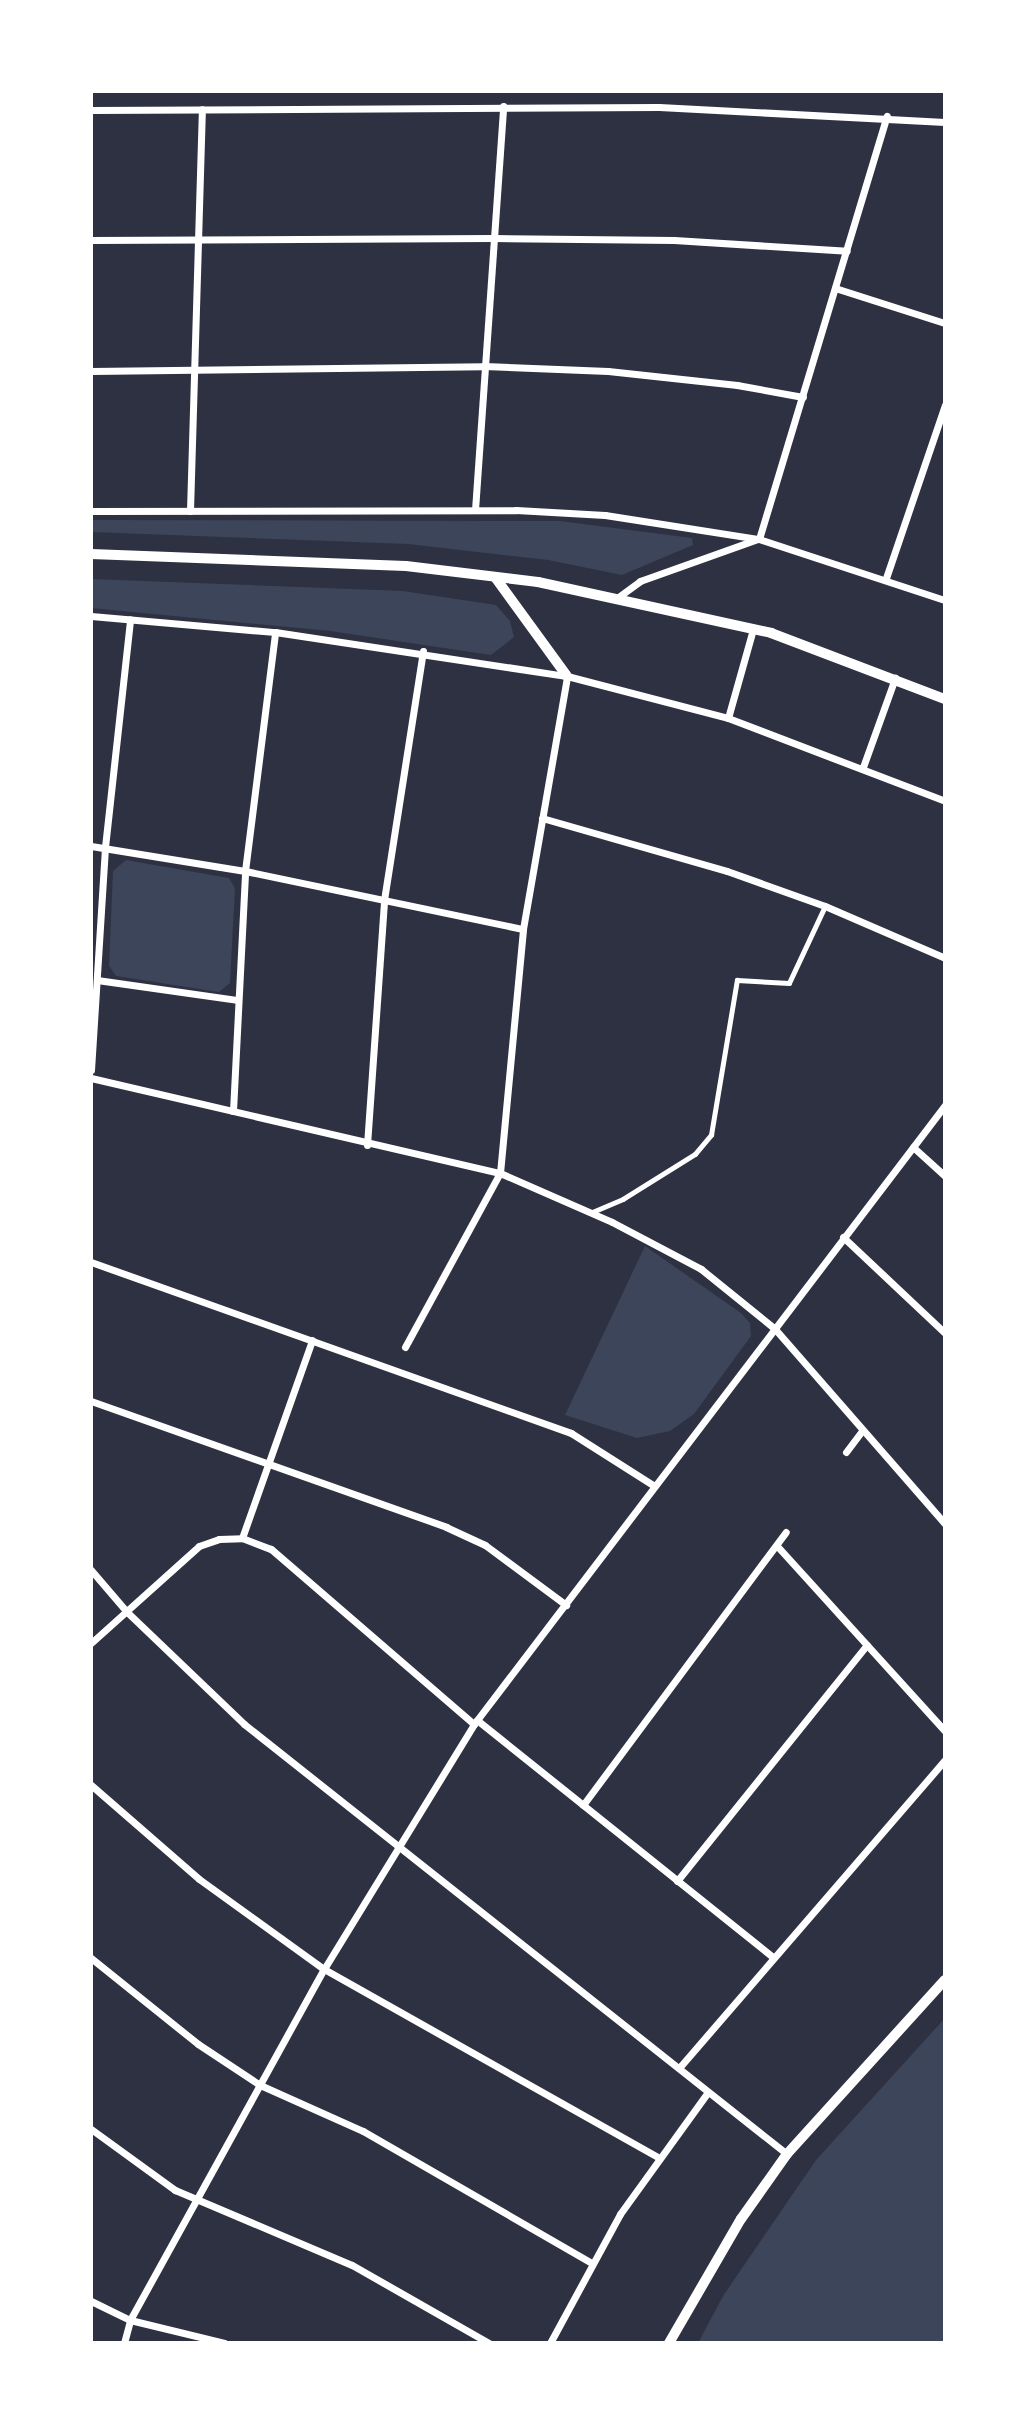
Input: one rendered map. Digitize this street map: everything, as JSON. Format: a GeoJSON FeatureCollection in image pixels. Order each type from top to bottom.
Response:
{"type":"FeatureCollection","features":[{"type":"Feature","properties":{"kind":"street"},"geometry":{"type":"LineString","coordinates":[[475,510],[503,107]]}},
{"type":"Feature","properties":{"kind":"street"},"geometry":{"type":"LineString","coordinates":[[91,110],[659,107],[887,116],[945,122]]}},
{"type":"Feature","properties":{"kind":"street"},"geometry":{"type":"LineString","coordinates":[[190,511],[202,109]]}},
{"type":"Feature","properties":{"kind":"street"},"geometry":{"type":"LineString","coordinates":[[759,538],[887,116]]}},
{"type":"Feature","properties":{"kind":"street"},"geometry":{"type":"LineString","coordinates":[[91,240],[674,240],[847,251]]}},
{"type":"Feature","properties":{"kind":"street"},"geometry":{"type":"LineString","coordinates":[[835,288],[945,323]]}},
{"type":"Feature","properties":{"kind":"street"},"geometry":{"type":"LineString","coordinates":[[91,371],[484,366],[608,371],[737,385],[803,397]]}},
{"type":"Feature","properties":{"kind":"street"},"geometry":{"type":"LineString","coordinates":[[886,578],[945,405]]}},
{"type":"Feature","properties":{"kind":"street"},"geometry":{"type":"LineString","coordinates":[[91,511],[475,510],[605,515],[759,538],[886,578],[945,600]]}},
{"type":"Feature","properties":{"kind":"street"},"geometry":{"type":"LineString","coordinates":[[617,598],[640,581],[759,538]]}},
{"type":"Feature","properties":{"kind":"street"},"geometry":{"type":"LineString","coordinates":[[91,554],[406,566],[495,577],[617,598],[753,629],[895,678],[945,699]]}},
{"type":"Feature","properties":{"kind":"street"},"geometry":{"type":"LineString","coordinates":[[405,1347],[500,1173],[523,929],[567,676],[495,577]]}},
{"type":"Feature","properties":{"kind":"street"},"geometry":{"type":"LineString","coordinates":[[91,616],[275,632],[422,652],[567,676],[728,718],[863,767],[945,802]]}},
{"type":"Feature","properties":{"kind":"street"},"geometry":{"type":"LineString","coordinates":[[91,1070],[105,847],[130,620]]}},
{"type":"Feature","properties":{"kind":"street"},"geometry":{"type":"LineString","coordinates":[[728,718],[753,629]]}},
{"type":"Feature","properties":{"kind":"street"},"geometry":{"type":"LineString","coordinates":[[233,1111],[245,871],[275,632]]}},
{"type":"Feature","properties":{"kind":"street"},"geometry":{"type":"LineString","coordinates":[[367,1144],[384,900],[422,652]]}},
{"type":"Feature","properties":{"kind":"street"},"geometry":{"type":"LineString","coordinates":[[863,767],[895,678]]}},
{"type":"Feature","properties":{"kind":"street"},"geometry":{"type":"LineString","coordinates":[[542,818],[727,871],[825,906],[945,958]]}},
{"type":"Feature","properties":{"kind":"street"},"geometry":{"type":"LineString","coordinates":[[91,846],[245,871],[523,929]]}},
{"type":"Feature","properties":{"kind":"street"},"geometry":{"type":"LineString","coordinates":[[97,980],[237,1000]]}},
{"type":"Feature","properties":{"kind":"street"},"geometry":{"type":"LineString","coordinates":[[91,1078],[500,1173],[590,1213],[701,1269],[775,1329],[945,1524]]}},
{"type":"Feature","properties":{"kind":"street"},"geometry":{"type":"LineString","coordinates":[[124,2343],[130,2320],[324,1969],[475,1722],[945,1105]]}},
{"type":"Feature","properties":{"kind":"street"},"geometry":{"type":"LineString","coordinates":[[914,1147],[945,1175]]}},
{"type":"Feature","properties":{"kind":"street"},"geometry":{"type":"LineString","coordinates":[[843,1237],[945,1333]]}},
{"type":"Feature","properties":{"kind":"street"},"geometry":{"type":"LineString","coordinates":[[91,1262],[571,1433],[653,1485]]}},
{"type":"Feature","properties":{"kind":"street"},"geometry":{"type":"LineString","coordinates":[[243,1538],[312,1340]]}},
{"type":"Feature","properties":{"kind":"street"},"geometry":{"type":"LineString","coordinates":[[91,1401],[477,1541],[566,1605]]}},
{"type":"Feature","properties":{"kind":"street"},"geometry":{"type":"LineString","coordinates":[[846,1452],[862,1431]]}},
{"type":"Feature","properties":{"kind":"street"},"geometry":{"type":"LineString","coordinates":[[583,1805],[778,1547],[786,1532]]}},
{"type":"Feature","properties":{"kind":"street"},"geometry":{"type":"LineString","coordinates":[[91,1643],[199,1546],[219,1539],[243,1538],[282,1557],[475,1722],[773,1957]]}},
{"type":"Feature","properties":{"kind":"street"},"geometry":{"type":"LineString","coordinates":[[778,1547],[945,1731]]}},
{"type":"Feature","properties":{"kind":"street"},"geometry":{"type":"LineString","coordinates":[[91,1570],[127,1612],[244,1724],[788,2154]]}},
{"type":"Feature","properties":{"kind":"street"},"geometry":{"type":"LineString","coordinates":[[677,1881],[867,1645]]}},
{"type":"Feature","properties":{"kind":"street"},"geometry":{"type":"LineString","coordinates":[[679,2068],[945,1760]]}},
{"type":"Feature","properties":{"kind":"street"},"geometry":{"type":"LineString","coordinates":[[91,1785],[199,1879],[324,1969],[657,2157]]}},
{"type":"Feature","properties":{"kind":"street"},"geometry":{"type":"LineString","coordinates":[[91,1958],[198,2044],[261,2085],[363,2131],[592,2263]]}},
{"type":"Feature","properties":{"kind":"street"},"geometry":{"type":"LineString","coordinates":[[669,2343],[741,2220],[788,2154],[945,1980]]}},
{"type":"Feature","properties":{"kind":"street"},"geometry":{"type":"LineString","coordinates":[[550,2343],[592,2263],[657,2157],[708,2092]]}},
{"type":"Feature","properties":{"kind":"street"},"geometry":{"type":"LineString","coordinates":[[91,2129],[196,2200],[251,2219],[352,2265],[489,2343]]}},
{"type":"Feature","properties":{"kind":"street"},"geometry":{"type":"LineString","coordinates":[[91,2301],[101,2308]]}},
{"type":"Feature","properties":{"kind":"street"},"geometry":{"type":"LineString","coordinates":[[91,2306],[130,2320],[224,2343]]}},
{"type":"Feature","properties":{"kind":"lane"},"geometry":{"type":"LineString","coordinates":[[590,1213],[624,1199],[695,1154],[711,1135],[737,980],[789,983],[825,906]]}},
{"type":"Feature","properties":{"kind":"shaded area"},"geometry":{"type":"Polygon","coordinates":[[[91,520],[560,521],[692,538],[693,545],[622,575],[548,560],[408,544],[91,532],[91,520]]]}},
{"type":"Feature","properties":{"kind":"shaded area"},"geometry":{"type":"Polygon","coordinates":[[[91,579],[403,591],[496,605],[510,621],[514,637],[491,655],[330,631],[91,608],[91,579]]]}},
{"type":"Feature","properties":{"kind":"shaded area"},"geometry":{"type":"Polygon","coordinates":[[[126,860],[229,878],[235,888],[230,983],[219,992],[116,976],[109,966],[113,871],[126,860]]]}},
{"type":"Feature","properties":{"kind":"shaded area"},"geometry":{"type":"Polygon","coordinates":[[[645,1246],[741,1313],[750,1323],[751,1336],[694,1414],[670,1431],[637,1438],[565,1415],[645,1246]]]}},
{"type":"Feature","properties":{"kind":"shaded area"},"geometry":{"type":"Polygon","coordinates":[[[945,2018],[945,2343],[698,2343],[723,2296],[816,2160],[945,2018]]]}}]}
